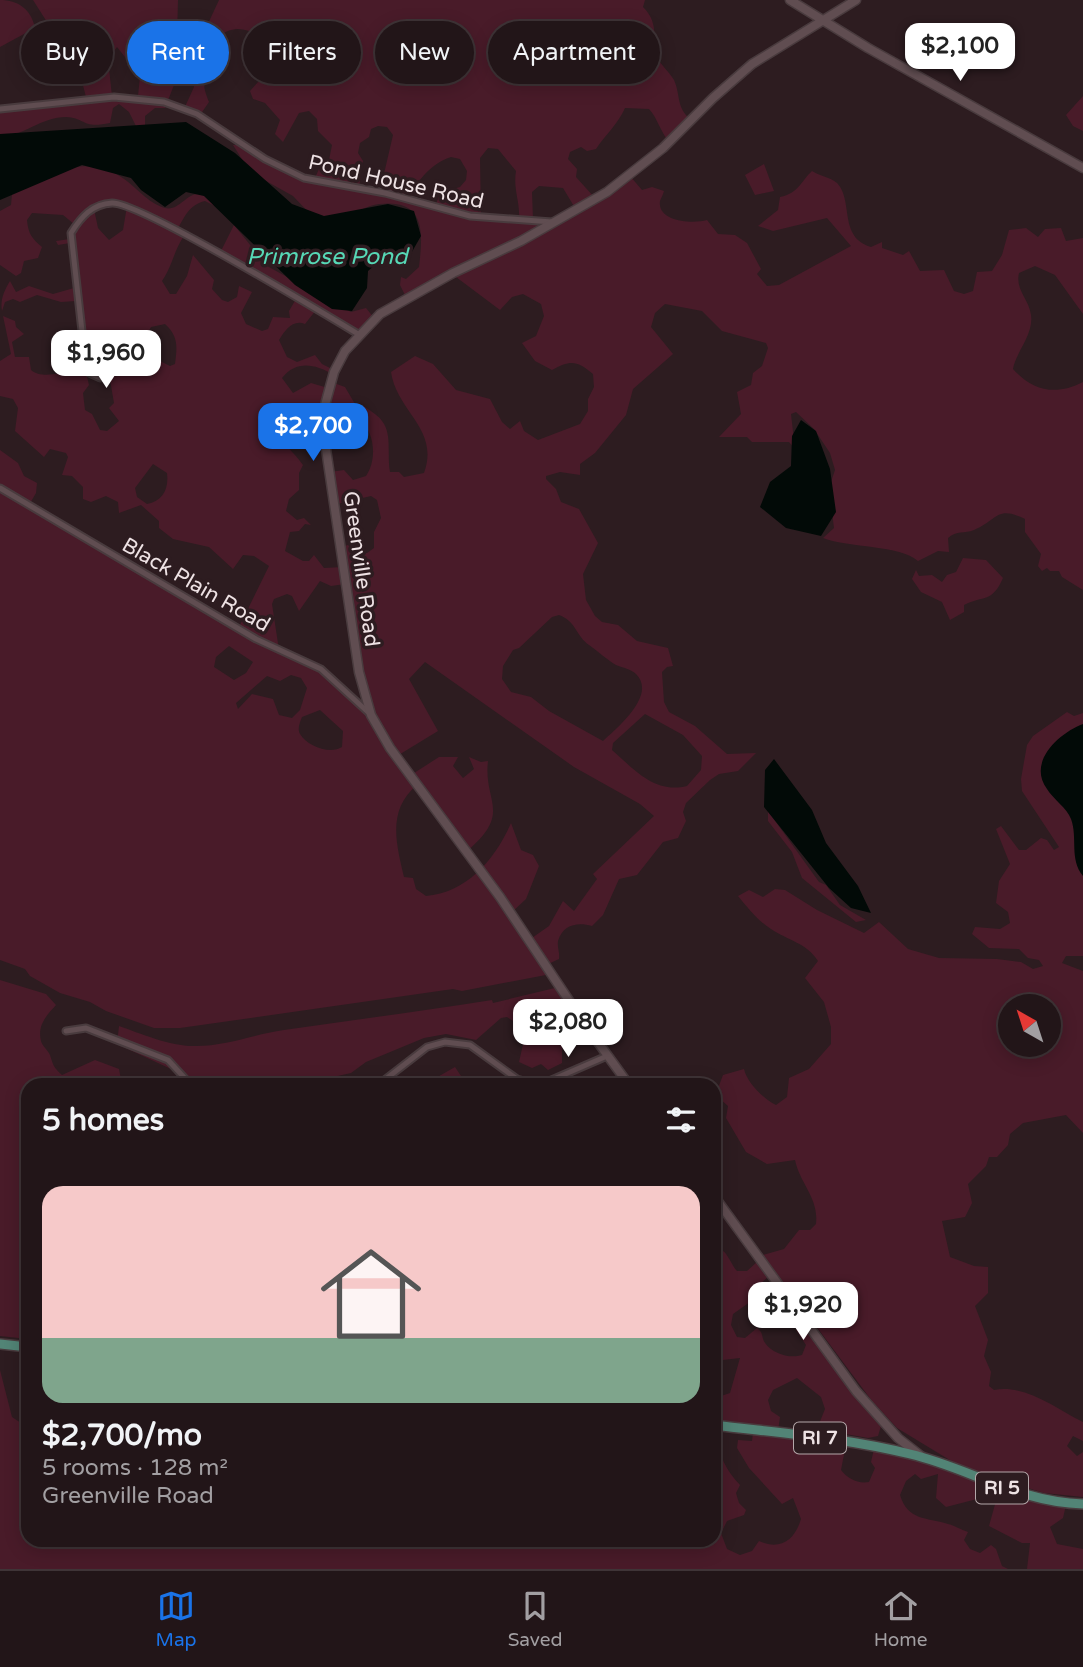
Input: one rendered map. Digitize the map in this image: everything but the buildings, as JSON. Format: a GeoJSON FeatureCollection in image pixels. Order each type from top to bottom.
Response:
{"type":"FeatureCollection","features":[{"type":"Feature","properties":{"kind":"main road"},"geometry":{"type":"LineString","coordinates":[[790,0],[824,22],[1083,168]]}},
{"type":"Feature","properties":{"kind":"main road","name":"Greenville Road"},"geometry":{"type":"LineString","coordinates":[[624,1078],[500,897],[390,748],[371,715],[359,672],[323,425],[334,372],[358,334],[398,302],[554,223],[629,177],[752,64],[856,0]]}},
{"type":"Feature","properties":{"kind":"main road","name":"RI 5"},"geometry":{"type":"LineString","coordinates":[[721,1206],[856,1391],[898,1438],[924,1458],[1020,1494],[1083,1504]]}},
{"type":"Feature","properties":{"kind":"main road"},"geometry":{"type":"LineString","coordinates":[[0,1344],[21,1346]]}},
{"type":"Feature","properties":{"kind":"main road","name":"RI 7"},"geometry":{"type":"LineString","coordinates":[[721,1426],[842,1441],[924,1458]]}},
{"type":"Feature","properties":{"kind":"street","name":"Pond House Road"},"geometry":{"type":"LineString","coordinates":[[0,109],[114,97],[164,102],[197,114],[265,159],[304,178],[385,193],[470,216],[554,223]]}},
{"type":"Feature","properties":{"kind":"street"},"geometry":{"type":"LineString","coordinates":[[84,349],[109,349],[117,362],[113,372],[100,378],[89,373],[84,349],[78,315],[71,233],[80,218],[95,206],[114,202],[162,223],[358,334]]}},
{"type":"Feature","properties":{"kind":"street","name":"Black Plain Road"},"geometry":{"type":"LineString","coordinates":[[0,488],[256,639],[320,669],[371,715]]}},
{"type":"Feature","properties":{"kind":"street"},"geometry":{"type":"LineString","coordinates":[[66,1031],[86,1028],[168,1060],[187,1078]]}},
{"type":"Feature","properties":{"kind":"street"},"geometry":{"type":"LineString","coordinates":[[386,1078],[427,1047],[445,1042],[470,1045],[516,1078]]}},
{"type":"Feature","properties":{"kind":"street"},"geometry":{"type":"LineString","coordinates":[[555,1078],[607,1056]]}},
{"type":"Feature","properties":{"kind":"shaded area"},"geometry":{"type":"Polygon","coordinates":[[[0,0],[23,7],[33,21],[21,21],[21,36],[0,47],[0,0]]]}},
{"type":"Feature","properties":{"kind":"shaded area"},"geometry":{"type":"Polygon","coordinates":[[[33,0],[178,0],[177,21],[127,21],[127,60],[117,47],[113,52],[113,21],[46,21],[33,0]]]}},
{"type":"Feature","properties":{"kind":"shaded area"},"geometry":{"type":"Polygon","coordinates":[[[219,0],[645,0],[643,7],[652,21],[488,21],[488,84],[660,84],[660,61],[674,80],[681,106],[690,119],[669,142],[649,109],[625,108],[596,149],[587,151],[581,147],[570,152],[568,159],[577,169],[576,177],[594,197],[630,176],[642,190],[652,187],[664,191],[660,201],[661,208],[670,217],[693,222],[707,220],[718,234],[735,235],[747,243],[761,269],[757,274],[767,286],[779,285],[851,246],[827,218],[773,231],[758,226],[778,210],[780,197],[796,190],[812,171],[837,183],[845,199],[850,227],[861,242],[871,247],[882,242],[882,248],[903,255],[909,251],[920,271],[944,270],[954,291],[964,294],[973,291],[977,272],[992,271],[1002,255],[1009,230],[1026,228],[1038,237],[1045,229],[1061,228],[1066,241],[1083,238],[1083,314],[1055,275],[1035,266],[1019,273],[1019,284],[1030,309],[1031,322],[1013,369],[1029,382],[1045,389],[1063,389],[1083,382],[1083,590],[1062,577],[1059,571],[1050,571],[1047,568],[1042,571],[1038,566],[1041,554],[1025,532],[1025,519],[1008,513],[974,530],[951,536],[948,538],[949,552],[938,551],[918,561],[887,549],[823,538],[834,528],[829,488],[835,470],[830,453],[814,429],[796,412],[791,414],[795,449],[789,442],[752,442],[747,437],[719,437],[741,414],[737,392],[751,385],[753,373],[762,366],[768,348],[766,343],[722,331],[702,311],[665,304],[655,313],[651,327],[673,354],[633,389],[626,415],[595,453],[580,464],[580,475],[560,472],[546,476],[546,479],[556,489],[561,502],[579,509],[598,543],[583,574],[586,600],[595,616],[602,622],[618,625],[637,641],[668,648],[673,666],[662,672],[664,702],[669,712],[695,726],[727,754],[756,753],[738,771],[719,774],[710,780],[686,803],[683,812],[686,821],[678,838],[663,842],[637,875],[619,879],[603,915],[592,926],[581,924],[563,931],[558,941],[559,959],[546,965],[551,974],[462,991],[453,989],[180,1028],[154,1028],[60,993],[30,976],[25,969],[0,960],[0,450],[18,463],[24,476],[37,483],[36,493],[29,505],[239,627],[269,566],[254,556],[243,555],[233,569],[209,547],[173,539],[159,528],[159,521],[141,505],[119,513],[118,502],[106,496],[91,502],[83,499],[83,487],[72,476],[62,475],[68,457],[66,453],[50,449],[44,457],[15,431],[18,408],[13,399],[0,396],[0,361],[11,354],[3,316],[15,321],[16,327],[24,334],[12,342],[15,357],[29,357],[31,370],[49,375],[69,371],[72,355],[85,368],[89,385],[83,393],[85,410],[92,414],[100,430],[107,431],[119,421],[109,408],[114,403],[109,374],[115,367],[107,348],[84,348],[76,301],[61,302],[37,295],[20,302],[13,299],[5,302],[2,311],[3,296],[10,281],[16,292],[29,286],[53,294],[74,288],[70,243],[58,245],[56,241],[70,239],[74,224],[63,215],[32,213],[27,220],[31,235],[42,247],[38,258],[24,261],[21,273],[16,276],[0,265],[0,211],[11,205],[12,194],[51,173],[79,166],[108,170],[165,208],[175,207],[193,195],[203,195],[225,211],[205,201],[191,208],[185,216],[177,230],[184,236],[162,281],[170,294],[176,294],[187,276],[193,255],[214,280],[212,289],[222,300],[228,302],[237,297],[239,286],[252,292],[241,313],[246,324],[262,331],[268,329],[273,317],[290,318],[289,311],[296,299],[219,255],[234,225],[267,266],[351,312],[366,308],[374,318],[358,333],[316,310],[305,324],[290,326],[279,340],[287,357],[297,362],[315,355],[322,364],[334,370],[332,374],[312,366],[299,366],[282,378],[293,393],[311,383],[328,388],[331,382],[345,387],[355,404],[375,414],[385,426],[390,472],[399,472],[404,477],[424,473],[426,444],[422,432],[395,386],[391,372],[415,356],[433,364],[456,390],[490,399],[502,422],[510,429],[520,421],[524,431],[538,440],[580,424],[588,411],[588,399],[594,387],[593,374],[573,363],[552,370],[535,361],[522,343],[536,336],[544,316],[541,304],[523,294],[512,297],[500,310],[452,274],[406,297],[400,285],[401,277],[406,279],[419,267],[420,230],[413,213],[406,207],[379,204],[351,213],[314,218],[293,196],[250,172],[233,145],[241,145],[303,178],[315,178],[319,169],[328,165],[332,145],[318,131],[317,119],[309,111],[299,113],[283,142],[275,134],[280,120],[265,103],[253,99],[250,91],[256,84],[361,84],[361,21],[243,21],[243,30],[229,31],[229,21],[209,21],[219,0]],[[378,126],[371,129],[369,137],[360,143],[358,153],[363,161],[359,187],[380,191],[393,135],[387,127],[378,126]],[[488,148],[480,158],[481,217],[519,218],[516,171],[498,149],[488,148]],[[451,157],[420,179],[409,199],[435,207],[440,193],[460,187],[466,180],[467,171],[460,159],[451,157]],[[539,186],[532,192],[533,219],[551,222],[575,208],[563,188],[539,186]],[[114,202],[94,209],[98,228],[109,240],[123,230],[127,206],[114,202]],[[165,324],[151,327],[147,334],[156,359],[170,366],[175,364],[176,342],[173,333],[165,324]],[[295,418],[279,425],[277,431],[303,465],[299,473],[299,490],[289,499],[286,511],[297,520],[304,518],[311,525],[305,524],[299,531],[290,532],[285,551],[303,561],[309,561],[314,555],[324,568],[343,567],[341,547],[348,545],[357,553],[367,553],[374,548],[374,532],[381,518],[377,500],[371,496],[337,504],[330,472],[344,470],[353,480],[366,476],[372,462],[373,447],[366,426],[361,420],[324,430],[323,437],[309,439],[295,418]],[[153,464],[135,488],[137,497],[147,504],[161,497],[167,484],[167,473],[153,464]],[[320,581],[299,611],[292,596],[287,594],[274,599],[272,604],[279,650],[305,659],[367,710],[345,584],[331,586],[320,581]],[[559,615],[552,617],[519,648],[513,650],[503,666],[502,679],[511,692],[531,697],[549,711],[603,741],[626,719],[639,701],[641,682],[636,674],[606,658],[585,641],[569,621],[559,615]],[[229,646],[216,657],[214,667],[234,680],[246,673],[253,662],[229,646]],[[425,662],[409,679],[438,731],[397,756],[411,775],[439,757],[458,757],[453,766],[463,778],[474,769],[469,757],[481,762],[488,761],[493,816],[481,838],[467,851],[417,785],[401,805],[396,828],[404,877],[413,878],[416,889],[426,896],[454,889],[488,862],[511,823],[521,850],[533,855],[539,866],[526,899],[511,913],[529,940],[549,926],[563,901],[574,911],[597,879],[593,874],[654,816],[640,804],[574,767],[425,662]],[[291,675],[280,681],[267,676],[236,703],[238,709],[252,694],[273,699],[279,715],[292,718],[300,710],[307,688],[301,678],[291,675]],[[320,710],[302,717],[299,732],[308,742],[325,750],[342,747],[343,731],[320,710]],[[645,714],[613,743],[612,750],[645,778],[664,786],[687,786],[701,770],[702,756],[683,735],[645,714]]]}},
{"type":"Feature","properties":{"kind":"shaded area"},"geometry":{"type":"Polygon","coordinates":[[[83,84],[111,84],[112,96],[138,96],[139,84],[174,85],[165,108],[155,108],[145,116],[145,126],[137,128],[129,112],[119,104],[113,108],[110,123],[94,125],[72,118],[57,118],[0,138],[0,108],[86,97],[83,84]]]}},
{"type":"Feature","properties":{"kind":"shaded area"},"geometry":{"type":"Polygon","coordinates":[[[194,84],[204,84],[209,102],[200,115],[184,109],[194,84]]]}},
{"type":"Feature","properties":{"kind":"shaded area"},"geometry":{"type":"Polygon","coordinates":[[[1083,96],[1083,131],[1073,126],[1066,115],[1083,96]]]}},
{"type":"Feature","properties":{"kind":"shaded area"},"geometry":{"type":"Polygon","coordinates":[[[764,164],[774,191],[755,195],[745,175],[764,164]]]}},
{"type":"Feature","properties":{"kind":"shaded area"},"geometry":{"type":"Polygon","coordinates":[[[963,558],[986,560],[1003,578],[991,595],[964,605],[964,612],[950,620],[942,602],[921,592],[912,579],[916,570],[919,576],[932,575],[942,582],[947,575],[956,572],[963,558]]]}},
{"type":"Feature","properties":{"kind":"shaded area"},"geometry":{"type":"Polygon","coordinates":[[[1067,712],[1074,716],[1083,713],[1083,956],[1066,956],[1062,963],[1083,971],[1083,1133],[1066,1115],[1023,1123],[1010,1134],[1008,1145],[997,1157],[989,1157],[986,1166],[968,1184],[972,1203],[965,1217],[942,1221],[950,1257],[974,1266],[988,1267],[988,1293],[975,1306],[988,1340],[984,1356],[991,1372],[989,1386],[994,1390],[1006,1389],[1029,1394],[1083,1422],[1083,1441],[1073,1436],[1067,1446],[1077,1456],[1083,1452],[1083,1497],[1044,1493],[953,1462],[897,1428],[872,1401],[763,1255],[784,1249],[799,1230],[810,1230],[816,1224],[815,1206],[795,1160],[767,1164],[746,1152],[726,1118],[728,1106],[721,1100],[723,1075],[744,1069],[757,1090],[776,1105],[787,1097],[789,1078],[809,1069],[831,1044],[831,1027],[824,1002],[805,978],[818,961],[808,950],[771,929],[753,914],[738,896],[749,890],[763,897],[775,889],[785,890],[817,910],[864,933],[879,922],[908,949],[939,958],[997,959],[1021,962],[1033,969],[1043,966],[1039,960],[1028,958],[1019,949],[989,948],[972,934],[975,927],[1000,929],[1010,923],[1008,912],[996,903],[999,881],[1010,864],[996,829],[1001,826],[1019,850],[1026,850],[1041,838],[1047,840],[1054,850],[1059,847],[1022,791],[1021,779],[1027,745],[1033,736],[1067,712]]]}},
{"type":"Feature","properties":{"kind":"shaded area"},"geometry":{"type":"Polygon","coordinates":[[[768,811],[819,882],[826,885],[840,905],[866,920],[856,922],[802,878],[792,852],[768,821],[768,811]]]}},
{"type":"Feature","properties":{"kind":"shaded area"},"geometry":{"type":"Polygon","coordinates":[[[0,980],[46,994],[56,1005],[44,1021],[40,1035],[54,1066],[62,1075],[95,1060],[119,1069],[121,1078],[21,1078],[21,1338],[0,1336],[0,980]]]}},
{"type":"Feature","properties":{"kind":"shaded area"},"geometry":{"type":"Polygon","coordinates":[[[559,987],[570,1003],[562,1013],[562,1063],[548,1070],[541,1064],[532,1068],[519,1062],[524,1040],[521,1026],[507,1017],[501,1018],[476,1040],[446,1034],[424,1038],[366,1062],[351,1073],[333,1078],[179,1078],[171,1069],[117,1044],[119,1026],[177,1044],[207,1045],[284,1030],[492,1000],[493,1003],[559,987]]]}},
{"type":"Feature","properties":{"kind":"shaded area"},"geometry":{"type":"Polygon","coordinates":[[[455,1067],[462,1078],[436,1078],[455,1067]]]}},
{"type":"Feature","properties":{"kind":"shaded area"},"geometry":{"type":"Polygon","coordinates":[[[721,1250],[737,1271],[747,1271],[758,1261],[769,1276],[760,1284],[760,1295],[733,1314],[731,1325],[737,1337],[745,1338],[757,1328],[772,1350],[782,1355],[797,1356],[802,1355],[806,1345],[796,1330],[803,1324],[881,1426],[878,1436],[868,1438],[817,1429],[825,1409],[821,1397],[797,1378],[773,1390],[768,1400],[771,1411],[780,1417],[778,1431],[721,1425],[721,1396],[730,1393],[740,1358],[721,1360],[721,1250]]]}},
{"type":"Feature","properties":{"kind":"shaded area"},"geometry":{"type":"Polygon","coordinates":[[[0,1370],[12,1417],[21,1423],[21,1547],[721,1547],[721,1533],[727,1549],[740,1555],[752,1551],[759,1541],[774,1545],[786,1542],[795,1533],[801,1519],[793,1498],[782,1504],[749,1468],[737,1448],[738,1440],[752,1441],[753,1432],[846,1444],[841,1470],[857,1481],[869,1482],[875,1468],[871,1462],[874,1449],[921,1461],[987,1486],[981,1498],[946,1507],[936,1498],[938,1474],[921,1479],[915,1474],[906,1481],[900,1495],[913,1514],[968,1532],[964,1540],[970,1549],[980,1553],[991,1545],[996,1549],[1002,1566],[1008,1569],[0,1569],[0,1370]]]}},
{"type":"Feature","properties":{"kind":"shaded area"},"geometry":{"type":"Polygon","coordinates":[[[721,1454],[740,1485],[736,1493],[739,1503],[746,1510],[744,1515],[727,1521],[721,1533],[721,1454]]]}},
{"type":"Feature","properties":{"kind":"shaded area"},"geometry":{"type":"Polygon","coordinates":[[[999,1490],[1066,1505],[1063,1518],[1050,1527],[1057,1544],[1083,1549],[1083,1569],[1027,1569],[1030,1543],[1022,1543],[989,1526],[999,1490]]]}},
{"type":"Feature","properties":{"kind":"water","name":"Primrose Pond"},"geometry":{"type":"Polygon","coordinates":[[[186,122],[235,153],[292,204],[324,216],[388,204],[414,211],[421,236],[405,264],[383,258],[368,271],[367,288],[352,311],[332,309],[295,285],[204,196],[186,192],[165,207],[141,190],[131,178],[82,165],[0,200],[0,134],[186,122]]]}},
{"type":"Feature","properties":{"kind":"water"},"geometry":{"type":"Polygon","coordinates":[[[801,420],[816,431],[830,469],[836,512],[821,536],[786,528],[760,507],[770,482],[791,466],[792,436],[801,420]]]}},
{"type":"Feature","properties":{"kind":"water"},"geometry":{"type":"Polygon","coordinates":[[[1083,724],[1083,876],[1076,863],[1071,819],[1047,789],[1041,769],[1043,759],[1056,741],[1083,724]]]}},
{"type":"Feature","properties":{"kind":"water"},"geometry":{"type":"Polygon","coordinates":[[[774,759],[812,810],[826,843],[858,886],[871,913],[851,908],[829,888],[764,807],[765,770],[774,759]]]}}]}
